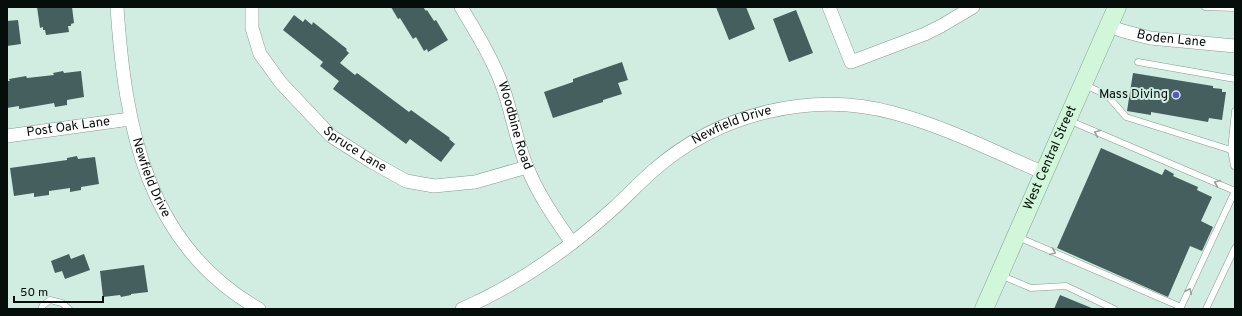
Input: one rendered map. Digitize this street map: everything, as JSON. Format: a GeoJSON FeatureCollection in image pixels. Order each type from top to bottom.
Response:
{"type":"FeatureCollection","features":[{"type":"Feature","properties":{"kind":"main road","name":"West Central Street"},"geometry":{"type":"LineString","coordinates":[[984,309],[1084,85],[1117,7]]}},
{"type":"Feature","properties":{"kind":"street","name":"Newfield Drive"},"geometry":{"type":"LineString","coordinates":[[117,7],[121,63],[130,119],[136,142],[161,208],[173,228],[200,264],[233,292],[259,309]]}},
{"type":"Feature","properties":{"kind":"street","name":"Spruce Lane"},"geometry":{"type":"LineString","coordinates":[[252,7],[252,28],[260,54],[281,83],[331,136],[372,162],[406,181],[434,186],[475,182],[527,167]]}},
{"type":"Feature","properties":{"kind":"street","name":"Woodbine Road"},"geometry":{"type":"LineString","coordinates":[[461,7],[482,43],[503,86],[527,167],[540,194],[572,243]]}},
{"type":"Feature","properties":{"kind":"street"},"geometry":{"type":"LineString","coordinates":[[829,7],[851,62],[925,34],[973,7]]}},
{"type":"Feature","properties":{"kind":"street","name":"Boden Lane"},"geometry":{"type":"LineString","coordinates":[[1109,26],[1150,38],[1235,46]]}},
{"type":"Feature","properties":{"kind":"street","name":"Newfield Drive"},"geometry":{"type":"LineString","coordinates":[[462,309],[504,289],[551,259],[616,206],[672,155],[692,142],[716,130],[739,120],[765,112],[793,106],[845,104],[894,112],[938,127],[1044,173]]}},
{"type":"Feature","properties":{"kind":"street","name":"Post Oak Lane"},"geometry":{"type":"LineString","coordinates":[[7,136],[130,119]]}},
{"type":"Feature","properties":{"kind":"lane"},"geometry":{"type":"LineString","coordinates":[[1205,7],[1235,8]]}},
{"type":"Feature","properties":{"kind":"lane"},"geometry":{"type":"LineString","coordinates":[[1138,62],[1235,78]]}},
{"type":"Feature","properties":{"kind":"lane"},"geometry":{"type":"LineString","coordinates":[[1084,85],[1106,95],[1126,117],[1231,150]]}},
{"type":"Feature","properties":{"kind":"lane"},"geometry":{"type":"LineString","coordinates":[[1235,111],[1231,150],[1235,166]]}},
{"type":"Feature","properties":{"kind":"lane"},"geometry":{"type":"LineString","coordinates":[[1017,236],[1183,308],[1235,191],[1068,120]]}},
{"type":"Feature","properties":{"kind":"lane"},"geometry":{"type":"LineString","coordinates":[[1206,309],[1235,248]]}},
{"type":"Feature","properties":{"kind":"lane"},"geometry":{"type":"LineString","coordinates":[[1000,275],[1031,288],[1066,286],[1114,309]]}},
{"type":"Feature","properties":{"kind":"lane"},"geometry":{"type":"LineString","coordinates":[[41,309],[43,305],[50,300],[62,303],[68,309]]}},
{"type":"Feature","properties":{"kind":"building"},"geometry":{"type":"Polygon","coordinates":[[[37,7],[72,7],[74,23],[71,24],[71,26],[68,26],[69,32],[46,35],[43,27],[40,28],[37,7]]]}},
{"type":"Feature","properties":{"kind":"building"},"geometry":{"type":"Polygon","coordinates":[[[391,7],[423,7],[426,11],[427,10],[434,21],[436,20],[448,40],[428,52],[427,49],[424,51],[416,37],[413,39],[391,7]]]}},
{"type":"Feature","properties":{"kind":"building"},"geometry":{"type":"Polygon","coordinates":[[[716,7],[746,7],[755,29],[729,40],[716,7]]]}},
{"type":"Feature","properties":{"kind":"building"},"geometry":{"type":"Polygon","coordinates":[[[796,10],[813,53],[789,62],[773,19],[796,10]]]}},
{"type":"Feature","properties":{"kind":"building"},"geometry":{"type":"Polygon","coordinates":[[[294,15],[303,22],[305,19],[312,25],[313,22],[347,49],[346,50],[349,53],[340,63],[355,75],[357,73],[409,112],[411,110],[450,138],[449,139],[455,144],[441,162],[410,139],[406,144],[333,89],[339,81],[320,66],[323,62],[283,30],[294,15]]]}},
{"type":"Feature","properties":{"kind":"building"},"geometry":{"type":"Polygon","coordinates":[[[18,20],[21,44],[7,46],[7,21],[18,20]]]}},
{"type":"Feature","properties":{"kind":"building"},"geometry":{"type":"Polygon","coordinates":[[[622,62],[628,80],[618,83],[622,94],[603,100],[603,102],[553,118],[544,92],[573,82],[573,79],[622,62]]]}},
{"type":"Feature","properties":{"kind":"building"},"geometry":{"type":"Polygon","coordinates":[[[63,71],[64,73],[81,71],[84,97],[67,100],[67,105],[55,107],[54,103],[19,109],[19,106],[7,108],[7,81],[10,81],[9,79],[26,76],[27,78],[54,75],[53,73],[63,71]]]}},
{"type":"Feature","properties":{"kind":"building"},"geometry":{"type":"Polygon","coordinates":[[[1133,73],[1213,86],[1213,88],[1222,89],[1222,92],[1226,92],[1222,120],[1209,118],[1208,122],[1151,112],[1151,115],[1127,111],[1133,73]]]}},
{"type":"Feature","properties":{"kind":"building"},"geometry":{"type":"Polygon","coordinates":[[[1101,148],[1162,175],[1165,169],[1174,174],[1173,176],[1198,187],[1197,190],[1212,197],[1201,221],[1213,227],[1202,251],[1190,246],[1168,297],[1057,248],[1101,148]]]}},
{"type":"Feature","properties":{"kind":"building"},"geometry":{"type":"Polygon","coordinates":[[[77,156],[78,159],[95,157],[99,184],[81,187],[81,190],[70,192],[70,188],[49,191],[49,195],[34,197],[34,193],[14,196],[10,168],[67,160],[67,158],[77,156]]]}},
{"type":"Feature","properties":{"kind":"building"},"geometry":{"type":"Polygon","coordinates":[[[69,254],[71,259],[84,254],[90,270],[65,279],[62,271],[55,273],[51,261],[69,254]]]}},
{"type":"Feature","properties":{"kind":"building"},"geometry":{"type":"Polygon","coordinates":[[[144,265],[148,292],[121,297],[120,295],[103,297],[100,271],[144,265]]]}},
{"type":"Feature","properties":{"kind":"building"},"geometry":{"type":"Polygon","coordinates":[[[1060,295],[1094,309],[1054,309],[1060,295]]]}},
{"type":"Feature","properties":{"kind":"place","name":"Mass Diving"},"geometry":{"type":"Point","coordinates":[1176,95]}}]}
